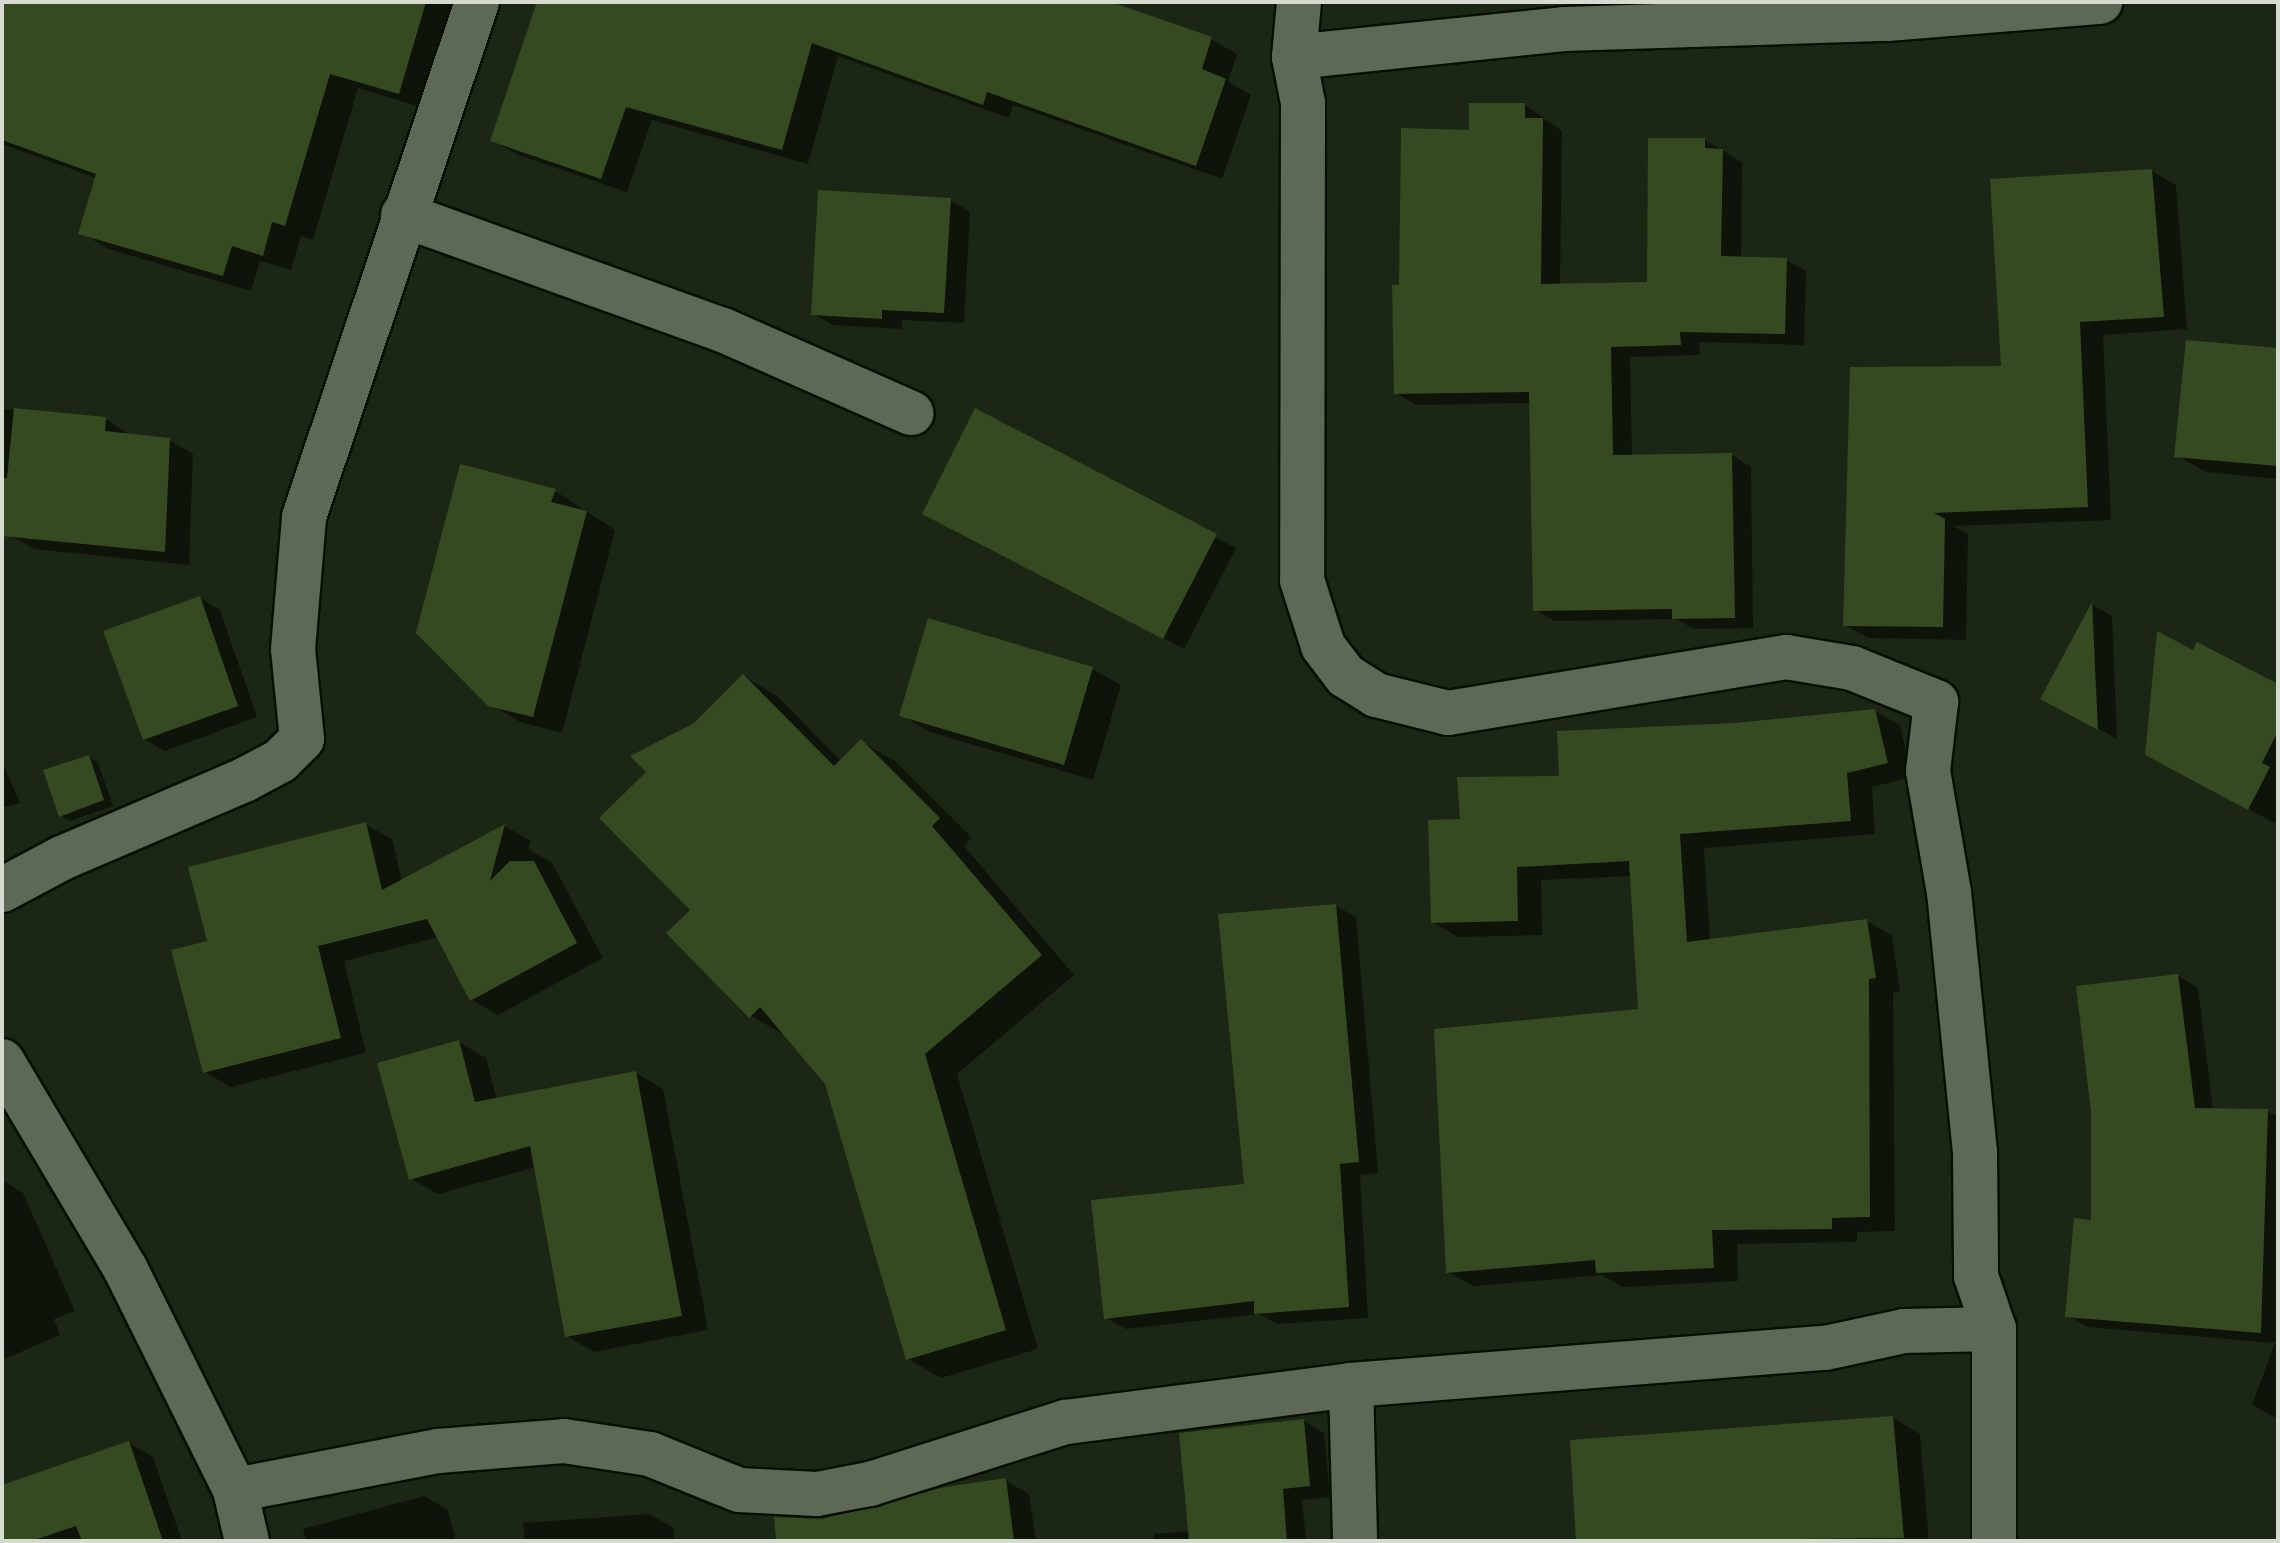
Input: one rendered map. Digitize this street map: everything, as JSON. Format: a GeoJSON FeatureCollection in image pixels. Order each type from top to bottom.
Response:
{"type":"FeatureCollection","features":[{"type":"Feature","properties":{"kind":"street"},"geometry":{"type":"LineString","coordinates":[[2,890],[62,858],[246,779],[280,761],[302,739],[293,649],[304,517],[477,2]]}},
{"type":"Feature","properties":{"kind":"street"},"geometry":{"type":"LineString","coordinates":[[1299,2],[1294,57],[1303,103],[1302,580],[1323,646],[1346,676],[1376,695],[1448,713],[1786,657],[1852,668],[1936,702],[1928,771],[1949,892],[1974,1137],[1976,1276],[1994,1329],[1994,1541]]}},
{"type":"Feature","properties":{"kind":"street"},"geometry":{"type":"LineString","coordinates":[[1294,57],[1483,19],[1887,19],[2100,2]]}},
{"type":"Feature","properties":{"kind":"street"},"geometry":{"type":"LineString","coordinates":[[403,215],[723,330],[911,413]]}},
{"type":"Feature","properties":{"kind":"street"},"geometry":{"type":"LineString","coordinates":[[2,1061],[125,1268],[235,1490],[247,1541]]}},
{"type":"Feature","properties":{"kind":"street"},"geometry":{"type":"LineString","coordinates":[[235,1490],[438,1451],[564,1441],[650,1454],[739,1490],[817,1494],[870,1484],[1066,1422],[1351,1385],[1825,1348],[1904,1331],[1994,1329]]}},
{"type":"Feature","properties":{"kind":"street"},"geometry":{"type":"LineString","coordinates":[[1351,1385],[1355,1541]]}},
{"type":"Feature","properties":{"kind":"building"},"geometry":{"type":"Polygon","coordinates":[[[2,2],[426,2],[399,94],[330,74],[285,226],[272,222],[263,256],[232,246],[223,276],[78,234],[96,174],[2,140],[2,2]]]}},
{"type":"Feature","properties":{"kind":"building"},"geometry":{"type":"Polygon","coordinates":[[[537,2],[1111,2],[1212,37],[1202,69],[1226,79],[1196,166],[987,92],[983,105],[812,43],[782,150],[626,107],[601,179],[490,141],[537,2]]]}},
{"type":"Feature","properties":{"kind":"building"},"geometry":{"type":"Polygon","coordinates":[[[1469,103],[1525,103],[1525,118],[1543,118],[1541,284],[1647,282],[1648,138],[1705,138],[1705,148],[1723,149],[1721,256],[1787,258],[1785,334],[1680,332],[1681,345],[1611,347],[1613,455],[1732,453],[1735,618],[1672,619],[1672,609],[1533,611],[1529,392],[1394,394],[1392,285],[1399,285],[1401,128],[1469,130],[1469,103]]]}},
{"type":"Feature","properties":{"kind":"building"},"geometry":{"type":"Polygon","coordinates":[[[2152,169],[2164,317],[2080,322],[2088,507],[1934,513],[1945,519],[1943,627],[1843,626],[1850,367],[2001,366],[1990,179],[2152,169]]]}},
{"type":"Feature","properties":{"kind":"building"},"geometry":{"type":"Polygon","coordinates":[[[818,190],[951,198],[944,313],[882,310],[882,319],[811,315],[818,190]]]}},
{"type":"Feature","properties":{"kind":"building"},"geometry":{"type":"Polygon","coordinates":[[[2186,340],[2278,348],[2278,466],[2174,457],[2186,340]]]}},
{"type":"Feature","properties":{"kind":"building"},"geometry":{"type":"Polygon","coordinates":[[[14,408],[106,417],[105,431],[170,438],[165,552],[2,536],[2,478],[7,478],[14,408]]]}},
{"type":"Feature","properties":{"kind":"building"},"geometry":{"type":"Polygon","coordinates":[[[975,408],[1217,534],[1163,639],[922,514],[975,408]]]}},
{"type":"Feature","properties":{"kind":"building"},"geometry":{"type":"Polygon","coordinates":[[[460,464],[556,489],[551,502],[587,511],[533,717],[488,706],[416,633],[460,464]]]}},
{"type":"Feature","properties":{"kind":"building"},"geometry":{"type":"Polygon","coordinates":[[[200,596],[238,706],[143,740],[103,631],[200,596]]]}},
{"type":"Feature","properties":{"kind":"building"},"geometry":{"type":"Polygon","coordinates":[[[2092,602],[2098,730],[2040,699],[2092,602]]]}},
{"type":"Feature","properties":{"kind":"building"},"geometry":{"type":"Polygon","coordinates":[[[928,618],[1093,667],[1064,765],[899,716],[928,618]]]}},
{"type":"Feature","properties":{"kind":"building"},"geometry":{"type":"Polygon","coordinates":[[[2157,631],[2193,650],[2197,642],[2278,684],[2278,731],[2262,763],[2270,767],[2248,810],[2145,755],[2157,631]]]}},
{"type":"Feature","properties":{"kind":"building"},"geometry":{"type":"Polygon","coordinates":[[[743,674],[834,766],[861,739],[940,818],[932,826],[1042,955],[925,1054],[1006,1330],[906,1360],[825,1084],[760,1007],[749,1018],[666,933],[690,910],[599,818],[646,772],[630,756],[694,723],[743,674]]]}},
{"type":"Feature","properties":{"kind":"building"},"geometry":{"type":"Polygon","coordinates":[[[1875,709],[1888,763],[1847,773],[1851,821],[1680,834],[1687,942],[1867,919],[1876,978],[1869,979],[1870,1217],[1832,1218],[1832,1229],[1712,1230],[1714,1268],[1596,1273],[1595,1260],[1446,1273],[1434,1029],[1638,1009],[1629,861],[1517,867],[1518,921],[1431,923],[1428,820],[1460,819],[1457,777],[1559,776],[1557,731],[1735,723],[1875,709]]]}},
{"type":"Feature","properties":{"kind":"building"},"geometry":{"type":"Polygon","coordinates":[[[89,755],[104,800],[59,817],[43,770],[89,755]]]}},
{"type":"Feature","properties":{"kind":"building"},"geometry":{"type":"Polygon","coordinates":[[[366,822],[382,890],[505,824],[490,881],[510,861],[534,861],[577,943],[470,1001],[427,919],[318,946],[341,1038],[203,1073],[171,950],[207,941],[188,867],[366,822]]]}},
{"type":"Feature","properties":{"kind":"building"},"geometry":{"type":"Polygon","coordinates":[[[1336,904],[1359,1162],[1340,1164],[1349,1307],[1254,1314],[1254,1301],[1104,1319],[1091,1200],[1244,1184],[1218,914],[1336,904]]]}},
{"type":"Feature","properties":{"kind":"building"},"geometry":{"type":"Polygon","coordinates":[[[2178,974],[2195,1108],[2268,1109],[2261,1333],[2065,1317],[2074,1218],[2091,1220],[2091,1112],[2076,986],[2178,974]]]}},
{"type":"Feature","properties":{"kind":"building"},"geometry":{"type":"Polygon","coordinates":[[[459,1040],[475,1102],[636,1071],[682,1316],[565,1337],[530,1146],[409,1180],[377,1063],[459,1040]]]}},
{"type":"Feature","properties":{"kind":"building"},"geometry":{"type":"Polygon","coordinates":[[[1893,1416],[1904,1538],[1576,1541],[1570,1440],[1893,1416]]]}},
{"type":"Feature","properties":{"kind":"building"},"geometry":{"type":"Polygon","coordinates":[[[1304,1419],[1310,1486],[1283,1489],[1287,1541],[1189,1541],[1179,1433],[1304,1419]]]}},
{"type":"Feature","properties":{"kind":"building"},"geometry":{"type":"Polygon","coordinates":[[[129,1441],[163,1541],[82,1541],[76,1526],[31,1541],[2,1541],[2,1485],[129,1441]]]}},
{"type":"Feature","properties":{"kind":"building"},"geometry":{"type":"Polygon","coordinates":[[[1006,1478],[1014,1541],[776,1541],[774,1517],[822,1519],[945,1487],[1006,1478]]]}}]}
